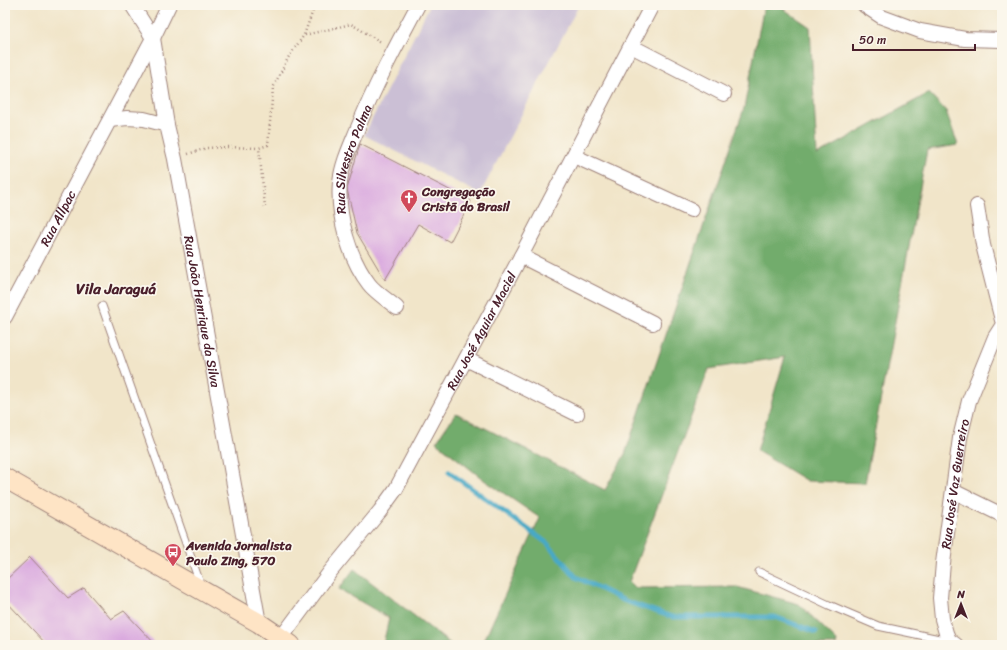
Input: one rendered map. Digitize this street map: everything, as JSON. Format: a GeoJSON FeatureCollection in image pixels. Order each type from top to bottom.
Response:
{"type":"FeatureCollection","features":[{"type":"Feature","properties":{"kind":"main road"},"geometry":{"type":"LineString","coordinates":[[5,478],[260,623],[286,641]]}},
{"type":"Feature","properties":{"kind":"street","name":"Rua João Henrique da Silva"},"geometry":{"type":"LineString","coordinates":[[132,5],[153,38],[167,125],[260,623]]}},
{"type":"Feature","properties":{"kind":"street"},"geometry":{"type":"LineString","coordinates":[[153,38],[169,5]]}},
{"type":"Feature","properties":{"kind":"street","name":"Rua Silvestro Palma"},"geometry":{"type":"LineString","coordinates":[[397,308],[370,285],[355,262],[346,237],[340,213],[340,182],[345,159],[368,102],[418,5]]}},
{"type":"Feature","properties":{"kind":"street","name":"Rua José Aguiar Maciel"},"geometry":{"type":"LineString","coordinates":[[286,641],[330,572],[396,490],[574,156],[652,5]]}},
{"type":"Feature","properties":{"kind":"street"},"geometry":{"type":"LineString","coordinates":[[864,5],[882,17],[920,31],[965,39],[1002,40]]}},
{"type":"Feature","properties":{"kind":"street","name":"Rua Allpac"},"geometry":{"type":"LineString","coordinates":[[5,317],[153,38]]}},
{"type":"Feature","properties":{"kind":"street"},"geometry":{"type":"LineString","coordinates":[[631,46],[724,94]]}},
{"type":"Feature","properties":{"kind":"street"},"geometry":{"type":"LineString","coordinates":[[110,120],[127,118],[144,119],[167,125]]}},
{"type":"Feature","properties":{"kind":"street"},"geometry":{"type":"LineString","coordinates":[[574,156],[691,210]]}},
{"type":"Feature","properties":{"kind":"street"},"geometry":{"type":"LineString","coordinates":[[977,206],[983,245],[1002,320]]}},
{"type":"Feature","properties":{"kind":"street"},"geometry":{"type":"LineString","coordinates":[[521,256],[652,323]]}},
{"type":"Feature","properties":{"kind":"street","name":"Rua José Vaz Guerreiro"},"geometry":{"type":"LineString","coordinates":[[948,642],[942,619],[940,598],[943,563],[960,438],[969,401],[995,338],[1002,326]]}},
{"type":"Feature","properties":{"kind":"street"},"geometry":{"type":"LineString","coordinates":[[466,359],[577,414]]}},
{"type":"Feature","properties":{"kind":"street"},"geometry":{"type":"LineString","coordinates":[[953,491],[1002,516]]}},
{"type":"Feature","properties":{"kind":"lane"},"geometry":{"type":"LineString","coordinates":[[102,306],[202,590]]}},
{"type":"Feature","properties":{"kind":"lane"},"geometry":{"type":"LineString","coordinates":[[760,572],[829,605],[878,626],[948,642]]}},
{"type":"Feature","properties":{"kind":"path"},"geometry":{"type":"LineString","coordinates":[[174,159],[207,148],[259,148],[268,145],[274,88],[288,58],[304,35],[315,5]]}},
{"type":"Feature","properties":{"kind":"path"},"geometry":{"type":"LineString","coordinates":[[304,35],[351,24],[394,49]]}},
{"type":"Feature","properties":{"kind":"path"},"geometry":{"type":"LineString","coordinates":[[259,148],[266,207]]}},
{"type":"Feature","properties":{"kind":"shaded area"},"geometry":{"type":"Polygon","coordinates":[[[430,5],[579,5],[480,194],[364,135],[430,5]]]}},
{"type":"Feature","properties":{"kind":"green space"},"geometry":{"type":"Polygon","coordinates":[[[764,5],[778,5],[810,27],[817,155],[929,93],[946,111],[958,145],[927,150],[865,483],[807,481],[757,451],[785,357],[709,369],[629,582],[635,588],[737,587],[799,604],[837,641],[836,645],[482,645],[540,518],[484,480],[436,442],[456,413],[605,490],[625,454],[744,108],[764,5]]]}},
{"type":"Feature","properties":{"kind":"green space"},"geometry":{"type":"Polygon","coordinates":[[[354,569],[452,645],[383,645],[389,618],[339,589],[354,569]]]}},
{"type":"Feature","properties":{"kind":"building","name":"Congregação Cristã do Brasil"},"geometry":{"type":"Polygon","coordinates":[[[360,144],[471,201],[450,242],[418,224],[385,280],[357,233],[347,189],[360,144]]]}},
{"type":"Feature","properties":{"kind":"building"},"geometry":{"type":"Polygon","coordinates":[[[30,557],[68,598],[84,588],[111,619],[124,611],[156,645],[47,645],[5,600],[5,581],[30,557]]]}},
{"type":"Feature","properties":{"kind":"waterway"},"geometry":{"type":"LineString","coordinates":[[449,472],[547,543],[576,577],[625,601],[672,617],[775,617],[816,632]]}},
{"type":"Feature","properties":{"kind":"place","name":"Congregação Cristã do Brasil"},"geometry":{"type":"Point","coordinates":[409,213]}},
{"type":"Feature","properties":{"kind":"place","name":"Avenida Jornalista Paulo Zing, 570"},"geometry":{"type":"Point","coordinates":[173,567]}},
{"type":"Feature","properties":{"kind":"district","name":"Vila Jaraguá"},"geometry":{"type":"Point","coordinates":[116,289]}}]}
